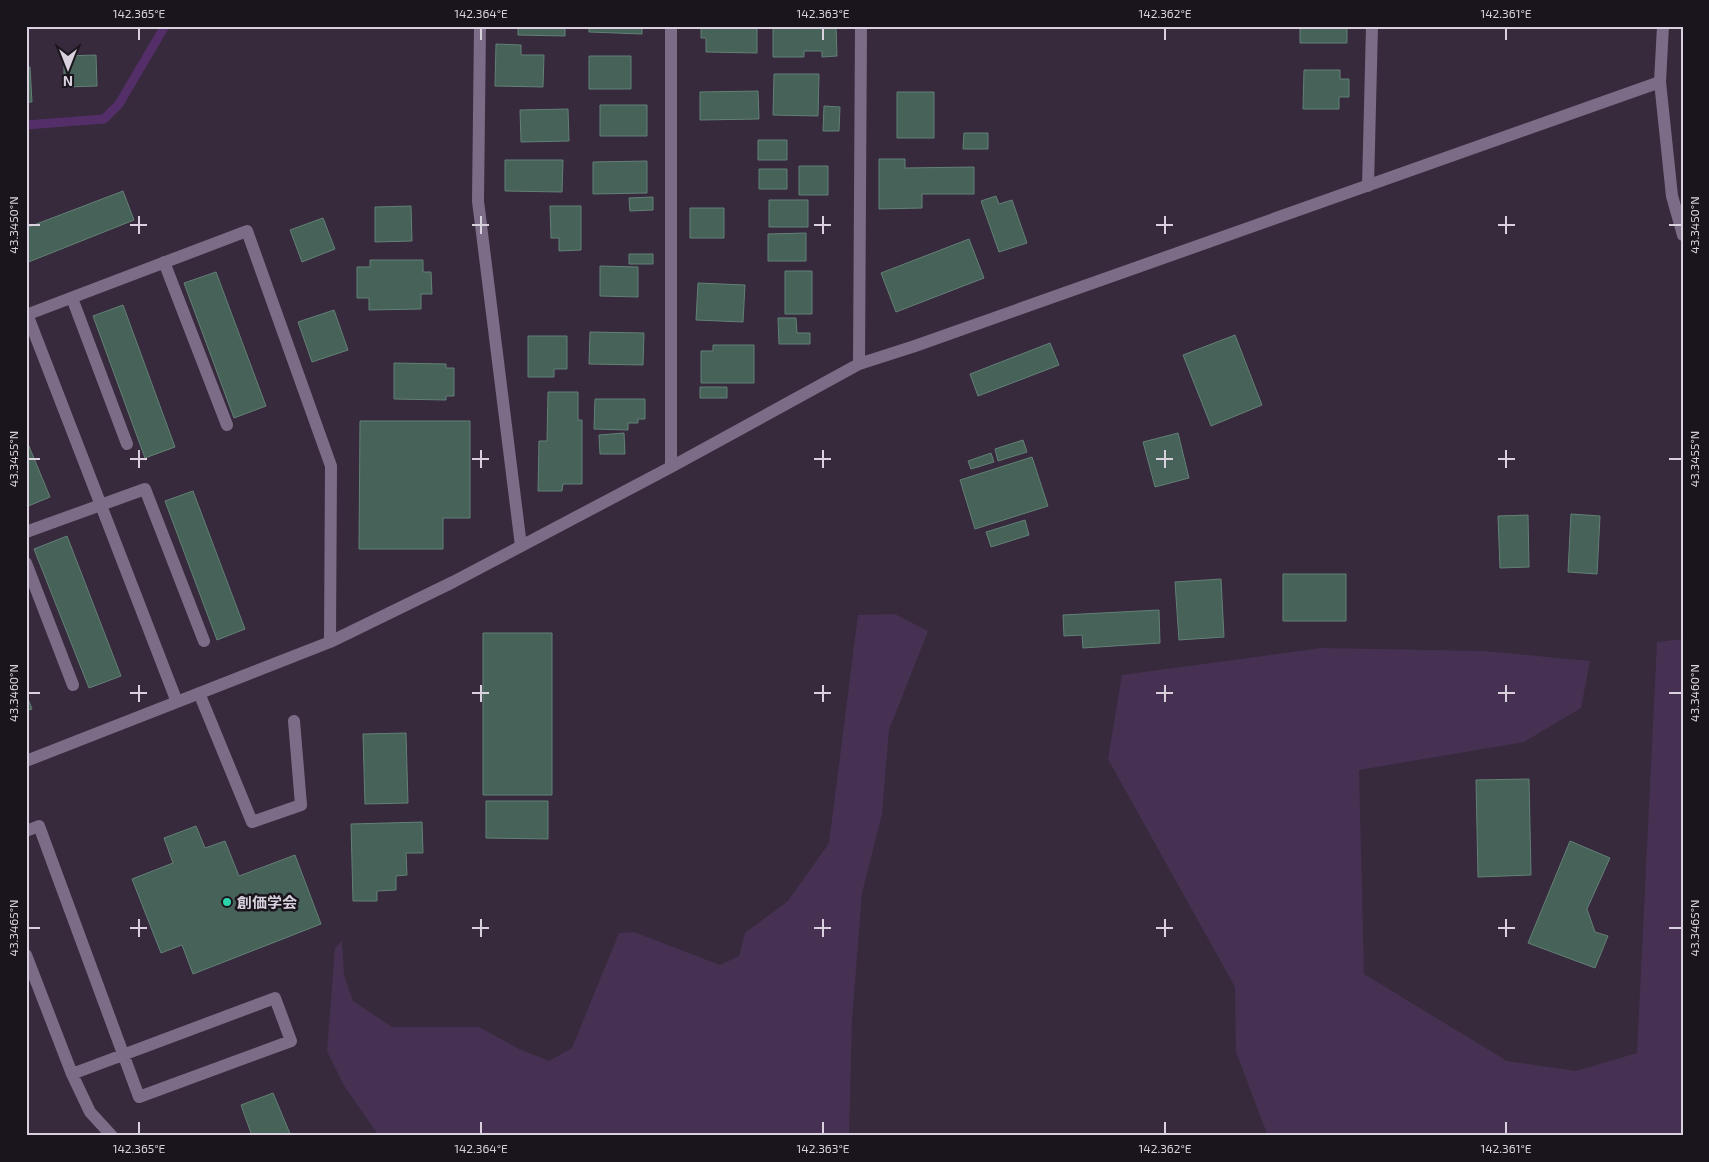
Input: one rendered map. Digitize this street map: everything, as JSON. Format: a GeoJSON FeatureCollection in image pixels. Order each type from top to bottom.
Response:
{"type":"FeatureCollection","features":[{"type":"Feature","properties":{"kind":"street"},"geometry":{"type":"LineString","coordinates":[[480,26],[478,202],[521,546]]}},
{"type":"Feature","properties":{"kind":"street"},"geometry":{"type":"LineString","coordinates":[[671,26],[671,467]]}},
{"type":"Feature","properties":{"kind":"street"},"geometry":{"type":"LineString","coordinates":[[859,364],[861,26]]}},
{"type":"Feature","properties":{"kind":"street"},"geometry":{"type":"LineString","coordinates":[[1368,186],[1372,26]]}},
{"type":"Feature","properties":{"kind":"street"},"geometry":{"type":"LineString","coordinates":[[1663,26],[1660,82],[1672,196],[1683,235]]}},
{"type":"Feature","properties":{"kind":"street"},"geometry":{"type":"LineString","coordinates":[[26,762],[199,692],[330,642],[453,582],[671,467],[859,364],[1660,82]]}},
{"type":"Feature","properties":{"kind":"street"},"geometry":{"type":"LineString","coordinates":[[177,702],[27,315],[247,230],[332,466],[330,642]]}},
{"type":"Feature","properties":{"kind":"street"},"geometry":{"type":"LineString","coordinates":[[164,262],[227,424]]}},
{"type":"Feature","properties":{"kind":"street"},"geometry":{"type":"LineString","coordinates":[[72,298],[127,444]]}},
{"type":"Feature","properties":{"kind":"street"},"geometry":{"type":"LineString","coordinates":[[26,532],[146,489],[204,641]]}},
{"type":"Feature","properties":{"kind":"street"},"geometry":{"type":"LineString","coordinates":[[26,563],[73,685]]}},
{"type":"Feature","properties":{"kind":"street"},"geometry":{"type":"LineString","coordinates":[[199,692],[252,822],[301,805],[294,721]]}},
{"type":"Feature","properties":{"kind":"street"},"geometry":{"type":"LineString","coordinates":[[26,831],[39,826],[123,1054],[139,1097],[291,1041],[275,998],[123,1054],[72,1074]]}},
{"type":"Feature","properties":{"kind":"street"},"geometry":{"type":"LineString","coordinates":[[26,955],[72,1074],[90,1112],[112,1136]]}},
{"type":"Feature","properties":{"kind":"shaded area"},"geometry":{"type":"Polygon","coordinates":[[[895,614],[928,631],[889,730],[882,814],[862,893],[852,1020],[849,1136],[379,1136],[343,1084],[327,1051],[335,948],[342,941],[344,975],[353,1001],[392,1027],[479,1027],[519,1049],[549,1061],[572,1048],[619,933],[634,932],[720,965],[739,956],[745,933],[788,901],[829,843],[858,615],[895,614]]]}},
{"type":"Feature","properties":{"kind":"shaded area"},"geometry":{"type":"Polygon","coordinates":[[[1683,639],[1683,1136],[1268,1136],[1236,1052],[1235,987],[1108,759],[1122,675],[1321,648],[1483,651],[1590,661],[1581,708],[1524,742],[1359,770],[1364,974],[1507,1061],[1576,1071],[1637,1053],[1657,642],[1683,639]]]}},
{"type":"Feature","properties":{"kind":"building"},"geometry":{"type":"Polygon","coordinates":[[[518,26],[565,26],[565,36],[518,35],[518,26]]]}},
{"type":"Feature","properties":{"kind":"building"},"geometry":{"type":"Polygon","coordinates":[[[589,26],[642,26],[642,34],[589,32],[589,26]]]}},
{"type":"Feature","properties":{"kind":"building"},"geometry":{"type":"Polygon","coordinates":[[[701,26],[757,26],[757,53],[706,52],[706,38],[701,38],[701,26]]]}},
{"type":"Feature","properties":{"kind":"building"},"geometry":{"type":"Polygon","coordinates":[[[773,26],[836,26],[837,56],[822,57],[822,51],[804,51],[804,57],[773,57],[773,26]]]}},
{"type":"Feature","properties":{"kind":"building"},"geometry":{"type":"Polygon","coordinates":[[[1230,26],[1266,26],[1266,28],[1230,28],[1230,26]]]}},
{"type":"Feature","properties":{"kind":"building"},"geometry":{"type":"Polygon","coordinates":[[[1300,26],[1347,26],[1347,43],[1300,43],[1300,26]]]}},
{"type":"Feature","properties":{"kind":"building"},"geometry":{"type":"Polygon","coordinates":[[[496,44],[521,45],[521,55],[544,55],[543,87],[495,86],[496,44]]]}},
{"type":"Feature","properties":{"kind":"building"},"geometry":{"type":"Polygon","coordinates":[[[96,55],[97,86],[64,87],[64,56],[96,55]]]}},
{"type":"Feature","properties":{"kind":"building"},"geometry":{"type":"Polygon","coordinates":[[[589,56],[631,56],[631,89],[589,89],[589,56]]]}},
{"type":"Feature","properties":{"kind":"building"},"geometry":{"type":"Polygon","coordinates":[[[26,67],[30,67],[32,102],[26,102],[26,67]]]}},
{"type":"Feature","properties":{"kind":"building"},"geometry":{"type":"Polygon","coordinates":[[[1304,70],[1340,70],[1340,79],[1349,79],[1349,97],[1339,97],[1339,109],[1303,109],[1304,70]]]}},
{"type":"Feature","properties":{"kind":"building"},"geometry":{"type":"Polygon","coordinates":[[[774,74],[819,74],[818,116],[773,115],[774,74]]]}},
{"type":"Feature","properties":{"kind":"building"},"geometry":{"type":"Polygon","coordinates":[[[758,91],[759,119],[700,120],[700,92],[758,91]]]}},
{"type":"Feature","properties":{"kind":"building"},"geometry":{"type":"Polygon","coordinates":[[[897,92],[934,92],[934,138],[897,138],[897,92]]]}},
{"type":"Feature","properties":{"kind":"building"},"geometry":{"type":"Polygon","coordinates":[[[600,105],[647,105],[647,136],[600,136],[600,105]]]}},
{"type":"Feature","properties":{"kind":"building"},"geometry":{"type":"Polygon","coordinates":[[[824,106],[840,107],[839,131],[823,131],[824,106]]]}},
{"type":"Feature","properties":{"kind":"building"},"geometry":{"type":"Polygon","coordinates":[[[568,109],[569,141],[521,142],[520,110],[568,109]]]}},
{"type":"Feature","properties":{"kind":"building"},"geometry":{"type":"Polygon","coordinates":[[[964,133],[988,133],[988,149],[963,149],[964,133]]]}},
{"type":"Feature","properties":{"kind":"building"},"geometry":{"type":"Polygon","coordinates":[[[758,140],[787,140],[787,160],[758,160],[758,140]]]}},
{"type":"Feature","properties":{"kind":"building"},"geometry":{"type":"Polygon","coordinates":[[[879,159],[905,159],[905,168],[974,167],[974,194],[922,194],[922,208],[879,209],[879,159]]]}},
{"type":"Feature","properties":{"kind":"building"},"geometry":{"type":"Polygon","coordinates":[[[505,160],[563,160],[562,192],[505,191],[505,160]]]}},
{"type":"Feature","properties":{"kind":"building"},"geometry":{"type":"Polygon","coordinates":[[[647,161],[647,193],[593,194],[593,162],[647,161]]]}},
{"type":"Feature","properties":{"kind":"building"},"geometry":{"type":"Polygon","coordinates":[[[799,166],[828,166],[828,195],[799,195],[799,166]]]}},
{"type":"Feature","properties":{"kind":"building"},"geometry":{"type":"Polygon","coordinates":[[[759,169],[787,169],[787,189],[759,189],[759,169]]]}},
{"type":"Feature","properties":{"kind":"building"},"geometry":{"type":"Polygon","coordinates":[[[123,191],[134,220],[26,263],[26,228],[123,191]]]}},
{"type":"Feature","properties":{"kind":"building"},"geometry":{"type":"Polygon","coordinates":[[[996,196],[999,204],[1012,200],[1027,243],[999,252],[981,201],[996,196]]]}},
{"type":"Feature","properties":{"kind":"building"},"geometry":{"type":"Polygon","coordinates":[[[653,197],[653,210],[630,211],[629,198],[653,197]]]}},
{"type":"Feature","properties":{"kind":"building"},"geometry":{"type":"Polygon","coordinates":[[[769,200],[808,200],[808,227],[769,227],[769,200]]]}},
{"type":"Feature","properties":{"kind":"building"},"geometry":{"type":"Polygon","coordinates":[[[411,206],[412,241],[375,242],[375,207],[411,206]]]}},
{"type":"Feature","properties":{"kind":"building"},"geometry":{"type":"Polygon","coordinates":[[[550,206],[581,206],[581,250],[559,251],[559,238],[551,238],[550,206]]]}},
{"type":"Feature","properties":{"kind":"building"},"geometry":{"type":"Polygon","coordinates":[[[690,208],[724,208],[724,238],[690,238],[690,208]]]}},
{"type":"Feature","properties":{"kind":"building"},"geometry":{"type":"Polygon","coordinates":[[[323,218],[335,249],[302,262],[290,230],[323,218]]]}},
{"type":"Feature","properties":{"kind":"building"},"geometry":{"type":"Polygon","coordinates":[[[806,233],[806,261],[768,261],[768,234],[806,233]]]}},
{"type":"Feature","properties":{"kind":"building"},"geometry":{"type":"Polygon","coordinates":[[[969,239],[984,278],[896,312],[881,273],[969,239]]]}},
{"type":"Feature","properties":{"kind":"building"},"geometry":{"type":"Polygon","coordinates":[[[629,254],[653,254],[653,264],[629,264],[629,254]]]}},
{"type":"Feature","properties":{"kind":"building"},"geometry":{"type":"Polygon","coordinates":[[[370,260],[423,260],[423,272],[431,272],[432,294],[421,294],[421,309],[369,310],[369,298],[357,298],[357,267],[370,267],[370,260]]]}},
{"type":"Feature","properties":{"kind":"building"},"geometry":{"type":"Polygon","coordinates":[[[600,266],[638,267],[638,297],[600,296],[600,266]]]}},
{"type":"Feature","properties":{"kind":"building"},"geometry":{"type":"Polygon","coordinates":[[[785,271],[812,271],[812,314],[785,314],[785,271]]]}},
{"type":"Feature","properties":{"kind":"building"},"geometry":{"type":"Polygon","coordinates":[[[216,272],[266,406],[234,418],[184,283],[216,272]]]}},
{"type":"Feature","properties":{"kind":"building"},"geometry":{"type":"Polygon","coordinates":[[[698,283],[745,285],[743,322],[696,320],[698,283]]]}},
{"type":"Feature","properties":{"kind":"building"},"geometry":{"type":"Polygon","coordinates":[[[123,305],[175,447],[145,458],[93,316],[123,305]]]}},
{"type":"Feature","properties":{"kind":"building"},"geometry":{"type":"Polygon","coordinates":[[[334,310],[348,350],[312,362],[298,322],[334,310]]]}},
{"type":"Feature","properties":{"kind":"building"},"geometry":{"type":"Polygon","coordinates":[[[778,318],[796,318],[797,333],[810,333],[810,344],[779,344],[778,318]]]}},
{"type":"Feature","properties":{"kind":"building"},"geometry":{"type":"Polygon","coordinates":[[[590,332],[644,333],[643,365],[589,364],[590,332]]]}},
{"type":"Feature","properties":{"kind":"building"},"geometry":{"type":"Polygon","coordinates":[[[1235,335],[1262,405],[1211,426],[1183,355],[1235,335]]]}},
{"type":"Feature","properties":{"kind":"building"},"geometry":{"type":"Polygon","coordinates":[[[528,336],[567,336],[567,369],[554,369],[554,377],[528,377],[528,336]]]}},
{"type":"Feature","properties":{"kind":"building"},"geometry":{"type":"Polygon","coordinates":[[[1050,343],[1059,365],[978,396],[970,374],[1050,343]]]}},
{"type":"Feature","properties":{"kind":"building"},"geometry":{"type":"Polygon","coordinates":[[[713,345],[754,345],[754,383],[701,383],[701,351],[713,351],[713,345]]]}},
{"type":"Feature","properties":{"kind":"building"},"geometry":{"type":"Polygon","coordinates":[[[394,363],[446,364],[446,368],[454,368],[454,396],[446,396],[446,400],[394,399],[394,363]]]}},
{"type":"Feature","properties":{"kind":"building"},"geometry":{"type":"Polygon","coordinates":[[[700,387],[727,387],[727,398],[700,398],[700,387]]]}},
{"type":"Feature","properties":{"kind":"building"},"geometry":{"type":"Polygon","coordinates":[[[548,392],[578,392],[578,420],[582,420],[582,484],[563,484],[562,491],[538,491],[539,441],[547,441],[548,392]]]}},
{"type":"Feature","properties":{"kind":"building"},"geometry":{"type":"Polygon","coordinates":[[[595,399],[645,399],[645,419],[638,419],[638,423],[628,423],[628,430],[594,429],[595,399]]]}},
{"type":"Feature","properties":{"kind":"building"},"geometry":{"type":"Polygon","coordinates":[[[360,421],[470,421],[470,518],[443,518],[443,549],[359,549],[360,421]]]}},
{"type":"Feature","properties":{"kind":"building"},"geometry":{"type":"Polygon","coordinates":[[[624,433],[625,454],[600,454],[599,435],[624,433]]]}},
{"type":"Feature","properties":{"kind":"building"},"geometry":{"type":"Polygon","coordinates":[[[1178,433],[1189,478],[1155,487],[1143,442],[1178,433]]]}},
{"type":"Feature","properties":{"kind":"building"},"geometry":{"type":"Polygon","coordinates":[[[26,439],[50,497],[26,507],[26,439]]]}},
{"type":"Feature","properties":{"kind":"building"},"geometry":{"type":"Polygon","coordinates":[[[1023,440],[1027,452],[998,461],[995,449],[1023,440]]]}},
{"type":"Feature","properties":{"kind":"building"},"geometry":{"type":"Polygon","coordinates":[[[991,453],[994,462],[971,469],[968,461],[991,453]]]}},
{"type":"Feature","properties":{"kind":"building"},"geometry":{"type":"Polygon","coordinates":[[[1032,457],[1048,506],[975,529],[960,480],[1032,457]]]}},
{"type":"Feature","properties":{"kind":"building"},"geometry":{"type":"Polygon","coordinates":[[[193,491],[245,629],[217,640],[165,501],[193,491]]]}},
{"type":"Feature","properties":{"kind":"building"},"geometry":{"type":"Polygon","coordinates":[[[1571,514],[1600,516],[1597,574],[1568,572],[1571,514]]]}},
{"type":"Feature","properties":{"kind":"building"},"geometry":{"type":"Polygon","coordinates":[[[1528,515],[1529,567],[1500,568],[1498,516],[1528,515]]]}},
{"type":"Feature","properties":{"kind":"building"},"geometry":{"type":"Polygon","coordinates":[[[1025,520],[1029,535],[991,547],[986,532],[1025,520]]]}},
{"type":"Feature","properties":{"kind":"building"},"geometry":{"type":"Polygon","coordinates":[[[67,536],[121,676],[89,688],[34,549],[67,536]]]}},
{"type":"Feature","properties":{"kind":"building"},"geometry":{"type":"Polygon","coordinates":[[[1283,574],[1346,574],[1346,621],[1283,621],[1283,574]]]}},
{"type":"Feature","properties":{"kind":"building"},"geometry":{"type":"Polygon","coordinates":[[[1221,579],[1224,637],[1179,640],[1175,582],[1221,579]]]}},
{"type":"Feature","properties":{"kind":"building"},"geometry":{"type":"Polygon","coordinates":[[[1159,610],[1160,643],[1083,648],[1082,635],[1064,636],[1063,615],[1159,610]]]}},
{"type":"Feature","properties":{"kind":"building"},"geometry":{"type":"Polygon","coordinates":[[[483,633],[552,633],[552,795],[483,795],[483,633]]]}},
{"type":"Feature","properties":{"kind":"building"},"geometry":{"type":"Polygon","coordinates":[[[26,694],[32,709],[26,711],[26,694]]]}},
{"type":"Feature","properties":{"kind":"building"},"geometry":{"type":"Polygon","coordinates":[[[406,733],[408,803],[365,804],[363,734],[406,733]]]}},
{"type":"Feature","properties":{"kind":"building"},"geometry":{"type":"Polygon","coordinates":[[[1529,779],[1531,875],[1478,877],[1476,780],[1529,779]]]}},
{"type":"Feature","properties":{"kind":"building"},"geometry":{"type":"Polygon","coordinates":[[[486,801],[548,801],[548,839],[486,838],[486,801]]]}},
{"type":"Feature","properties":{"kind":"building"},"geometry":{"type":"Polygon","coordinates":[[[422,822],[423,853],[406,853],[407,875],[396,876],[396,890],[377,891],[377,901],[353,901],[351,824],[422,822]]]}},
{"type":"Feature","properties":{"kind":"building","name":"創価学会"},"geometry":{"type":"Polygon","coordinates":[[[196,826],[205,848],[225,841],[239,876],[295,855],[321,924],[193,974],[182,945],[161,953],[132,879],[173,863],[164,838],[196,826]]]}},
{"type":"Feature","properties":{"kind":"building"},"geometry":{"type":"Polygon","coordinates":[[[1570,841],[1610,858],[1587,909],[1595,932],[1608,936],[1595,968],[1528,943],[1570,841]]]}},
{"type":"Feature","properties":{"kind":"building"},"geometry":{"type":"Polygon","coordinates":[[[273,1093],[291,1136],[252,1136],[241,1105],[273,1093]]]}},
{"type":"Feature","properties":{"kind":"waterway"},"geometry":{"type":"LineString","coordinates":[[26,125],[104,119],[119,104],[165,26]]}},
{"type":"Feature","properties":{"kind":"place","name":"創価学会"},"geometry":{"type":"Point","coordinates":[227,902]}}]}
